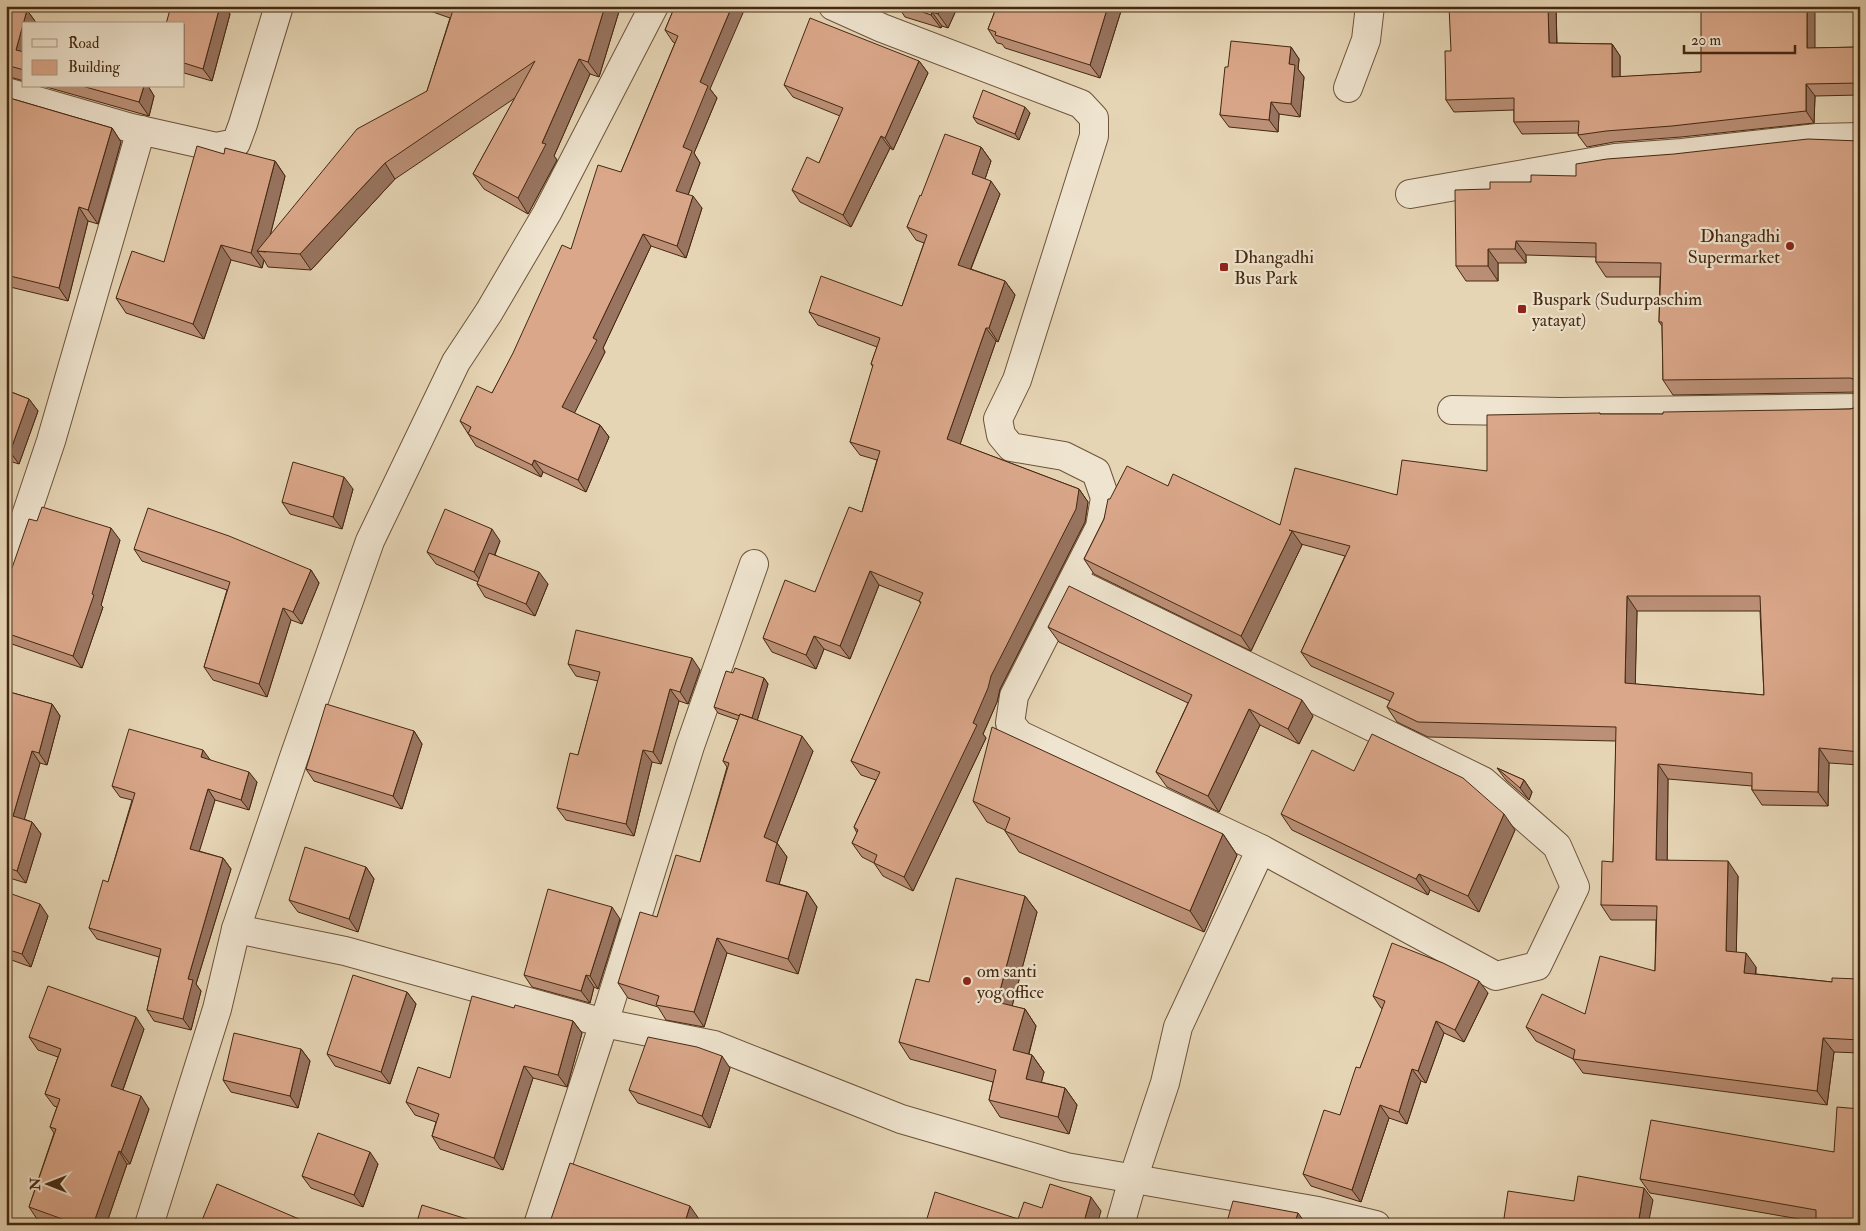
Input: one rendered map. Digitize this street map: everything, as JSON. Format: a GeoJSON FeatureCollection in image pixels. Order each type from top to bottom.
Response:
{"type":"FeatureCollection","features":[{"type":"Feature","properties":{"kind":"street"},"geometry":{"type":"LineString","coordinates":[[6,92],[141,130],[216,147],[236,143],[279,6]]}},
{"type":"Feature","properties":{"kind":"street"},"geometry":{"type":"LineString","coordinates":[[150,1225],[217,1009],[236,929],[370,541],[456,362],[489,312],[547,213],[654,6]]}},
{"type":"Feature","properties":{"kind":"street"},"geometry":{"type":"LineString","coordinates":[[833,6],[885,17],[1081,104],[1094,118],[1094,136],[1017,380],[998,419],[1001,435],[1011,447],[1064,456],[1096,472],[1105,498],[1100,526],[1014,696],[1010,723],[1020,735],[1262,849],[1496,976],[1537,966],[1575,887],[1557,846],[1483,781],[1073,581]]}},
{"type":"Feature","properties":{"kind":"street"},"geometry":{"type":"LineString","coordinates":[[1348,88],[1366,40],[1370,6]]}},
{"type":"Feature","properties":{"kind":"street"},"geometry":{"type":"LineString","coordinates":[[6,575],[51,441],[141,130]]}},
{"type":"Feature","properties":{"kind":"street"},"geometry":{"type":"LineString","coordinates":[[1410,194],[1615,158],[1682,153],[1817,138],[1860,137]]}},
{"type":"Feature","properties":{"kind":"street"},"geometry":{"type":"LineString","coordinates":[[1452,410],[1560,412],[1860,408]]}},
{"type":"Feature","properties":{"kind":"street"},"geometry":{"type":"LineString","coordinates":[[538,1225],[604,1023],[690,746],[754,564]]}},
{"type":"Feature","properties":{"kind":"street"},"geometry":{"type":"LineString","coordinates":[[1120,1225],[1132,1179],[1165,1083],[1178,1027],[1262,849]]}},
{"type":"Feature","properties":{"kind":"street"},"geometry":{"type":"LineString","coordinates":[[236,929],[345,951],[604,1023],[714,1045],[901,1119],[1066,1167],[1318,1211],[1376,1225]]}},
{"type":"Feature","properties":{"kind":"building"},"geometry":{"type":"Polygon","coordinates":[[[6,6],[13,6],[27,10],[24,22],[22,22],[16,50],[22,52],[22,69],[6,65],[6,6]]]}},
{"type":"Feature","properties":{"kind":"building"},"geometry":{"type":"Polygon","coordinates":[[[171,6],[220,6],[203,69],[185,63],[185,22],[167,22],[171,6]]]}},
{"type":"Feature","properties":{"kind":"building"},"geometry":{"type":"Polygon","coordinates":[[[450,6],[605,6],[588,62],[579,59],[542,143],[546,144],[518,198],[473,174],[535,61],[385,163],[300,254],[257,251],[357,129],[427,91],[454,7],[450,6]]]}},
{"type":"Feature","properties":{"kind":"building"},"geometry":{"type":"Polygon","coordinates":[[[675,6],[732,6],[700,82],[708,86],[683,147],[692,151],[676,191],[693,196],[677,246],[643,234],[593,338],[597,340],[562,407],[600,425],[578,480],[534,460],[532,465],[468,434],[471,427],[460,421],[477,386],[492,393],[513,353],[562,245],[571,249],[598,165],[621,172],[678,36],[665,30],[675,6]]]}},
{"type":"Feature","properties":{"kind":"building"},"geometry":{"type":"Polygon","coordinates":[[[905,6],[942,6],[938,14],[932,12],[931,15],[905,6]]]}},
{"type":"Feature","properties":{"kind":"building"},"geometry":{"type":"Polygon","coordinates":[[[997,6],[1108,6],[1090,65],[995,35],[996,32],[988,29],[997,6]]]}},
{"type":"Feature","properties":{"kind":"building"},"geometry":{"type":"Polygon","coordinates":[[[1449,6],[1548,6],[1549,43],[1612,44],[1612,77],[1701,72],[1701,6],[1807,6],[1807,48],[1860,47],[1860,83],[1806,84],[1806,111],[1578,135],[1579,121],[1514,122],[1514,98],[1446,100],[1445,51],[1451,51],[1449,6]]]}},
{"type":"Feature","properties":{"kind":"building"},"geometry":{"type":"Polygon","coordinates":[[[810,18],[919,61],[885,138],[881,136],[843,215],[792,190],[807,157],[819,163],[843,108],[784,85],[810,18]]]}},
{"type":"Feature","properties":{"kind":"building"},"geometry":{"type":"Polygon","coordinates":[[[1231,41],[1291,47],[1289,64],[1295,65],[1291,104],[1271,102],[1269,120],[1220,115],[1225,67],[1228,67],[1231,41]]]}},
{"type":"Feature","properties":{"kind":"building"},"geometry":{"type":"Polygon","coordinates":[[[89,88],[143,88],[139,102],[89,88]]]}},
{"type":"Feature","properties":{"kind":"building"},"geometry":{"type":"Polygon","coordinates":[[[983,90],[1025,107],[1015,134],[973,117],[983,90]]]}},
{"type":"Feature","properties":{"kind":"building"},"geometry":{"type":"Polygon","coordinates":[[[6,97],[112,128],[88,210],[79,207],[59,288],[6,275],[6,97]]]}},
{"type":"Feature","properties":{"kind":"building"},"geometry":{"type":"Polygon","coordinates":[[[945,134],[981,147],[972,174],[991,181],[958,265],[1005,281],[989,328],[986,328],[947,439],[1079,489],[1076,509],[991,676],[973,723],[977,725],[904,877],[874,863],[877,855],[852,843],[858,830],[854,827],[880,772],[851,761],[921,602],[919,601],[923,593],[870,571],[840,646],[814,636],[806,655],[763,638],[785,580],[815,592],[849,507],[862,512],[880,451],[850,442],[880,338],[809,312],[821,276],[902,306],[927,235],[907,227],[945,134]]]}},
{"type":"Feature","properties":{"kind":"building"},"geometry":{"type":"Polygon","coordinates":[[[1808,139],[1860,141],[1860,382],[1850,378],[1663,380],[1662,322],[1659,322],[1661,263],[1596,262],[1596,243],[1516,241],[1515,249],[1488,249],[1488,266],[1456,266],[1455,190],[1490,189],[1490,182],[1531,182],[1531,175],[1576,176],[1576,164],[1607,159],[1674,154],[1808,139]]]}},
{"type":"Feature","properties":{"kind":"building"},"geometry":{"type":"Polygon","coordinates":[[[197,146],[224,154],[225,148],[275,161],[251,253],[221,245],[193,324],[116,298],[132,251],[164,262],[197,146]]]}},
{"type":"Feature","properties":{"kind":"building"},"geometry":{"type":"Polygon","coordinates":[[[6,390],[29,399],[10,452],[6,451],[6,390]]]}},
{"type":"Feature","properties":{"kind":"building"},"geometry":{"type":"Polygon","coordinates":[[[1860,405],[1860,752],[1819,748],[1818,792],[1752,790],[1752,773],[1658,764],[1656,860],[1728,861],[1726,951],[1746,953],[1744,973],[1832,982],[1832,978],[1860,979],[1860,1040],[1823,1038],[1817,1091],[1573,1059],[1575,1050],[1526,1027],[1542,994],[1585,1014],[1600,956],[1655,971],[1657,906],[1601,905],[1602,861],[1613,862],[1616,727],[1418,722],[1387,707],[1394,693],[1301,652],[1350,546],[1289,530],[1292,531],[1241,636],[1084,559],[1104,519],[1108,499],[1110,499],[1127,466],[1168,486],[1173,474],[1280,525],[1295,468],[1397,495],[1402,460],[1487,471],[1487,415],[1663,414],[1663,412],[1850,409],[1860,405]],[[1627,596],[1625,683],[1764,695],[1760,596],[1627,596]]]}},
{"type":"Feature","properties":{"kind":"building"},"geometry":{"type":"Polygon","coordinates":[[[293,462],[344,477],[333,517],[282,502],[293,462]]]}},
{"type":"Feature","properties":{"kind":"building"},"geometry":{"type":"Polygon","coordinates":[[[42,507],[111,528],[92,594],[94,595],[73,656],[6,633],[6,575],[12,568],[29,519],[37,521],[42,507]]]}},
{"type":"Feature","properties":{"kind":"building"},"geometry":{"type":"Polygon","coordinates":[[[148,508],[229,536],[311,570],[293,612],[283,608],[259,684],[204,667],[230,582],[134,549],[148,508]]]}},
{"type":"Feature","properties":{"kind":"building"},"geometry":{"type":"Polygon","coordinates":[[[445,509],[492,529],[474,572],[427,552],[445,509]]]}},
{"type":"Feature","properties":{"kind":"building"},"geometry":{"type":"Polygon","coordinates":[[[489,553],[539,572],[526,604],[477,584],[489,553]]]}},
{"type":"Feature","properties":{"kind":"building"},"geometry":{"type":"Polygon","coordinates":[[[1069,586],[1302,700],[1288,729],[1249,709],[1208,796],[1156,772],[1192,695],[1048,627],[1069,586]]]}},
{"type":"Feature","properties":{"kind":"building"},"geometry":{"type":"Polygon","coordinates":[[[576,630],[692,658],[680,692],[670,689],[653,752],[643,750],[626,824],[557,808],[570,753],[578,755],[600,672],[568,664],[576,630]]]}},
{"type":"Feature","properties":{"kind":"building"},"geometry":{"type":"Polygon","coordinates":[[[735,668],[764,678],[752,718],[714,707],[726,671],[733,673],[735,668]]]}},
{"type":"Feature","properties":{"kind":"building"},"geometry":{"type":"Polygon","coordinates":[[[6,691],[52,704],[39,753],[32,751],[13,816],[32,822],[17,871],[6,867],[6,691]]]}},
{"type":"Feature","properties":{"kind":"building"},"geometry":{"type":"Polygon","coordinates":[[[326,704],[414,731],[393,796],[306,769],[326,704]]]}},
{"type":"Feature","properties":{"kind":"building"},"geometry":{"type":"Polygon","coordinates":[[[740,714],[802,736],[764,837],[777,843],[766,881],[807,892],[788,959],[717,938],[694,1012],[656,1005],[659,996],[618,983],[640,912],[657,917],[676,855],[700,862],[729,763],[723,761],[740,714]]]}},
{"type":"Feature","properties":{"kind":"building"},"geometry":{"type":"Polygon","coordinates":[[[992,727],[1223,834],[1190,911],[1005,831],[1010,818],[973,801],[992,727]]]}},
{"type":"Feature","properties":{"kind":"building"},"geometry":{"type":"Polygon","coordinates":[[[129,729],[203,750],[201,757],[249,772],[241,800],[208,789],[190,849],[223,858],[188,979],[193,980],[183,1019],[147,1010],[161,949],[89,928],[103,880],[108,882],[135,793],[112,786],[129,729]]]}},
{"type":"Feature","properties":{"kind":"building"},"geometry":{"type":"Polygon","coordinates":[[[1372,734],[1463,778],[1504,814],[1468,896],[1419,874],[1416,879],[1281,814],[1312,750],[1354,771],[1372,734]]]}},
{"type":"Feature","properties":{"kind":"building"},"geometry":{"type":"Polygon","coordinates":[[[1497,768],[1524,780],[1520,788],[1497,768]]]}},
{"type":"Feature","properties":{"kind":"building"},"geometry":{"type":"Polygon","coordinates":[[[305,847],[366,867],[349,919],[289,900],[305,847]]]}},
{"type":"Feature","properties":{"kind":"building"},"geometry":{"type":"Polygon","coordinates":[[[956,878],[1025,896],[997,1002],[1025,1009],[1013,1050],[1032,1055],[1026,1079],[1065,1088],[1058,1117],[989,1100],[996,1070],[899,1042],[916,979],[929,982],[956,878]]]}},
{"type":"Feature","properties":{"kind":"building"},"geometry":{"type":"Polygon","coordinates":[[[548,889],[612,907],[590,976],[586,975],[581,991],[524,975],[548,889]]]}},
{"type":"Feature","properties":{"kind":"building"},"geometry":{"type":"Polygon","coordinates":[[[9,893],[40,904],[22,954],[6,949],[6,902],[9,893]]]}},
{"type":"Feature","properties":{"kind":"building"},"geometry":{"type":"Polygon","coordinates":[[[1392,943],[1443,963],[1479,981],[1455,1030],[1436,1021],[1418,1071],[1412,1069],[1399,1112],[1380,1105],[1352,1190],[1303,1174],[1324,1110],[1340,1115],[1356,1067],[1360,1068],[1385,1001],[1373,996],[1392,943]]]}},
{"type":"Feature","properties":{"kind":"building"},"geometry":{"type":"Polygon","coordinates":[[[353,975],[407,992],[381,1072],[327,1054],[353,975]]]}},
{"type":"Feature","properties":{"kind":"building"},"geometry":{"type":"Polygon","coordinates":[[[48,986],[136,1017],[111,1086],[141,1096],[93,1225],[79,1225],[29,1207],[56,1129],[50,1127],[60,1099],[45,1094],[61,1049],[29,1037],[48,986]]]}},
{"type":"Feature","properties":{"kind":"building"},"geometry":{"type":"Polygon","coordinates":[[[472,996],[514,1008],[515,1005],[573,1021],[558,1075],[524,1066],[494,1158],[432,1136],[439,1114],[406,1102],[418,1067],[450,1078],[472,996]]]}},
{"type":"Feature","properties":{"kind":"building"},"geometry":{"type":"Polygon","coordinates":[[[234,1033],[301,1049],[290,1096],[223,1080],[234,1033]]]}},
{"type":"Feature","properties":{"kind":"building"},"geometry":{"type":"Polygon","coordinates":[[[648,1037],[697,1047],[722,1056],[702,1116],[629,1090],[648,1037]]]}},
{"type":"Feature","properties":{"kind":"building"},"geometry":{"type":"Polygon","coordinates":[[[1837,1107],[1860,1109],[1860,1225],[1816,1225],[1816,1210],[1640,1179],[1651,1120],[1834,1152],[1837,1107]]]}},
{"type":"Feature","properties":{"kind":"building"},"geometry":{"type":"Polygon","coordinates":[[[318,1133],[370,1152],[354,1195],[302,1176],[318,1133]]]}},
{"type":"Feature","properties":{"kind":"building"},"geometry":{"type":"Polygon","coordinates":[[[570,1163],[690,1206],[684,1225],[549,1225],[570,1163]]]}},
{"type":"Feature","properties":{"kind":"building"},"geometry":{"type":"Polygon","coordinates":[[[1578,1176],[1644,1188],[1638,1225],[1503,1225],[1508,1191],[1574,1201],[1578,1176]]]}},
{"type":"Feature","properties":{"kind":"building"},"geometry":{"type":"Polygon","coordinates":[[[217,1184],[306,1222],[305,1225],[200,1225],[217,1184]]]}},
{"type":"Feature","properties":{"kind":"building"},"geometry":{"type":"Polygon","coordinates":[[[1050,1184],[1091,1197],[1083,1225],[925,1225],[935,1192],[1018,1219],[1024,1202],[1042,1208],[1050,1184]]]}},
{"type":"Feature","properties":{"kind":"building"},"geometry":{"type":"Polygon","coordinates":[[[1233,1201],[1298,1213],[1294,1225],[1226,1225],[1233,1201]]]}},
{"type":"Feature","properties":{"kind":"building"},"geometry":{"type":"Polygon","coordinates":[[[422,1205],[486,1225],[416,1225],[422,1205]]]}},
{"type":"Feature","properties":{"kind":"place","name":"Dhangadhi Supermarket"},"geometry":{"type":"Point","coordinates":[1790,246]}},
{"type":"Feature","properties":{"kind":"place","name":"Dhangadhi Bus Park"},"geometry":{"type":"Point","coordinates":[1224,267]}},
{"type":"Feature","properties":{"kind":"place","name":"Buspark (Sudurpaschim yatayat)"},"geometry":{"type":"Point","coordinates":[1522,309]}},
{"type":"Feature","properties":{"kind":"place","name":"om santi yog office"},"geometry":{"type":"Point","coordinates":[967,981]}}]}
